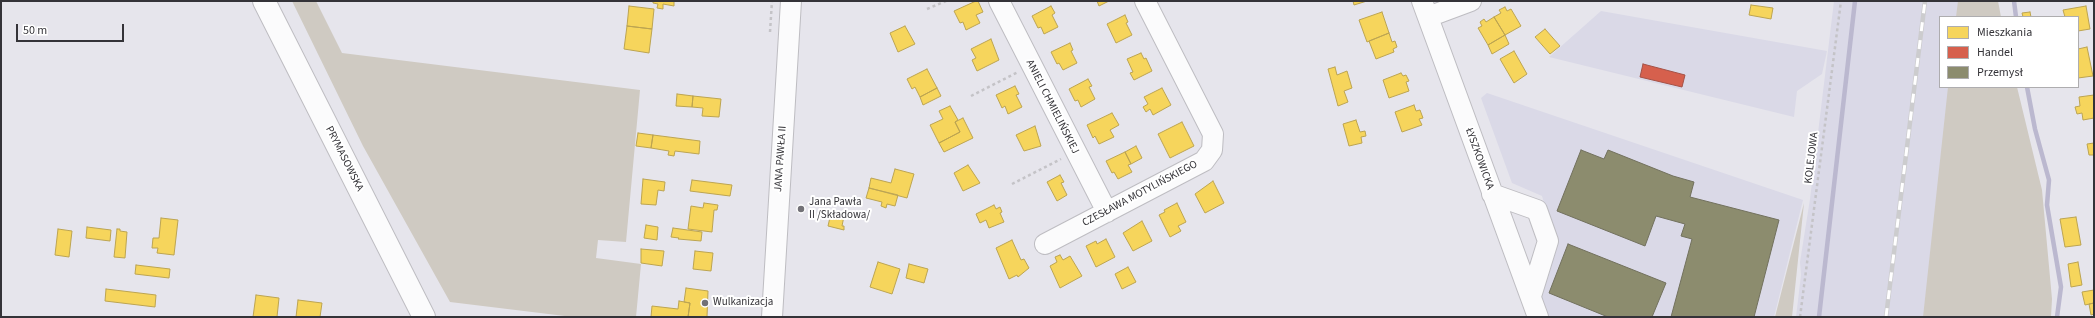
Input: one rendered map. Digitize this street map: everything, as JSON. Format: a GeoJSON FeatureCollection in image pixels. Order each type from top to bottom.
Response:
{"type":"FeatureCollection","features":[{"type":"Feature","properties":{"kind":"main road","name":"PRYMASOWSKA"},"geometry":{"type":"LineString","coordinates":[[264,1],[424,317]]}},
{"type":"Feature","properties":{"kind":"street","name":"JANA PAWŁA II"},"geometry":{"type":"LineString","coordinates":[[772,317],[791,1]]}},
{"type":"Feature","properties":{"kind":"street","name":"ANIELI CHMIELIŃSKIEJ"},"geometry":{"type":"LineString","coordinates":[[999,1],[1107,212]]}},
{"type":"Feature","properties":{"kind":"street","name":"CZESŁAWA MOTYLIŃSKIEGO"},"geometry":{"type":"LineString","coordinates":[[1045,244],[1204,161],[1212,150],[1213,134],[1145,1]]}},
{"type":"Feature","properties":{"kind":"street"},"geometry":{"type":"LineString","coordinates":[[1425,9],[1471,1]]}},
{"type":"Feature","properties":{"kind":"street","name":"ŁYSZKOWICKA"},"geometry":{"type":"LineString","coordinates":[[1425,9],[1538,317]]}},
{"type":"Feature","properties":{"kind":"street"},"geometry":{"type":"LineString","coordinates":[[1492,194],[1537,210],[1548,241],[1531,296]]}},
{"type":"Feature","properties":{"kind":"path"},"geometry":{"type":"LineString","coordinates":[[927,9],[946,1]]}},
{"type":"Feature","properties":{"kind":"path","name":"KOLEJOWA"},"geometry":{"type":"LineString","coordinates":[[1800,317],[1841,1]]}},
{"type":"Feature","properties":{"kind":"path"},"geometry":{"type":"LineString","coordinates":[[971,96],[1031,65]]}},
{"type":"Feature","properties":{"kind":"path"},"geometry":{"type":"LineString","coordinates":[[1012,184],[1075,151]]}},
{"type":"Feature","properties":{"kind":"shaded area"},"geometry":{"type":"Polygon","coordinates":[[[292,1],[316,1],[342,53],[640,90],[626,242],[598,240],[596,258],[641,264],[636,317],[573,317],[450,302],[363,146],[292,1]]]}},
{"type":"Feature","properties":{"kind":"shaded area"},"geometry":{"type":"Polygon","coordinates":[[[1834,1],[1988,1],[1987,16],[1939,16],[1939,88],[1982,88],[1958,317],[1796,317],[1801,275],[1800,262],[1810,199],[1834,1]]]}},
{"type":"Feature","properties":{"kind":"shaded area"},"geometry":{"type":"Polygon","coordinates":[[[1958,1],[1998,1],[2001,16],[1956,16],[1958,1]]]}},
{"type":"Feature","properties":{"kind":"shaded area"},"geometry":{"type":"Polygon","coordinates":[[[1601,11],[1827,51],[1822,74],[1797,91],[1794,117],[1549,57],[1601,11]]]}},
{"type":"Feature","properties":{"kind":"shaded area"},"geometry":{"type":"Polygon","coordinates":[[[1948,88],[2017,88],[2042,190],[2052,299],[2051,317],[1923,317],[1948,88]]]}},
{"type":"Feature","properties":{"kind":"shaded area"},"geometry":{"type":"Polygon","coordinates":[[[1487,93],[1803,200],[1774,317],[1547,317],[1538,295],[1556,241],[1542,196],[1512,183],[1481,98],[1487,93]]]}},
{"type":"Feature","properties":{"kind":"shaded area"},"geometry":{"type":"Polygon","coordinates":[[[1804,203],[1792,317],[1775,317],[1804,203]]]}},
{"type":"Feature","properties":{"kind":"building: Mieszkania"},"geometry":{"type":"Polygon","coordinates":[[[653,1],[674,1],[674,6],[663,4],[663,9],[657,8],[658,4],[653,3],[653,1]]]}},
{"type":"Feature","properties":{"kind":"building: Mieszkania"},"geometry":{"type":"Polygon","coordinates":[[[978,1],[983,12],[976,15],[980,23],[966,30],[963,22],[960,23],[954,11],[978,1]]]}},
{"type":"Feature","properties":{"kind":"building: Mieszkania"},"geometry":{"type":"Polygon","coordinates":[[[1097,1],[1109,1],[1099,6],[1097,1]]]}},
{"type":"Feature","properties":{"kind":"building: Mieszkania"},"geometry":{"type":"Polygon","coordinates":[[[1353,1],[1367,1],[1354,5],[1353,1]]]}},
{"type":"Feature","properties":{"kind":"building: Mieszkania"},"geometry":{"type":"Polygon","coordinates":[[[1751,5],[1773,8],[1771,19],[1749,15],[1751,5]]]}},
{"type":"Feature","properties":{"kind":"building: Mieszkania"},"geometry":{"type":"Polygon","coordinates":[[[629,6],[654,9],[652,29],[627,26],[629,6]]]}},
{"type":"Feature","properties":{"kind":"building: Mieszkania"},"geometry":{"type":"Polygon","coordinates":[[[1051,6],[1055,13],[1052,15],[1058,27],[1044,34],[1041,27],[1038,28],[1032,16],[1051,6]]]}},
{"type":"Feature","properties":{"kind":"building: Mieszkania"},"geometry":{"type":"Polygon","coordinates":[[[2086,6],[2090,29],[2079,31],[2079,16],[2065,16],[2063,10],[2086,6]]]}},
{"type":"Feature","properties":{"kind":"building: Mieszkania"},"geometry":{"type":"Polygon","coordinates":[[[1505,7],[1507,11],[1511,9],[1521,26],[1505,35],[1494,17],[1501,13],[1499,10],[1505,7]]]}},
{"type":"Feature","properties":{"kind":"building: Mieszkania"},"geometry":{"type":"Polygon","coordinates":[[[1382,12],[1389,33],[1367,42],[1359,20],[1382,12]]]}},
{"type":"Feature","properties":{"kind":"building: Mieszkania"},"geometry":{"type":"Polygon","coordinates":[[[2030,12],[2031,16],[2023,16],[2022,13],[2030,12]]]}},
{"type":"Feature","properties":{"kind":"building: Mieszkania"},"geometry":{"type":"Polygon","coordinates":[[[1125,15],[1128,22],[1126,23],[1132,35],[1116,43],[1107,24],[1125,15]]]}},
{"type":"Feature","properties":{"kind":"building: Mieszkania"},"geometry":{"type":"Polygon","coordinates":[[[1494,17],[1505,35],[1488,45],[1478,28],[1482,26],[1480,22],[1484,19],[1486,22],[1494,17]]]}},
{"type":"Feature","properties":{"kind":"building: Mieszkania"},"geometry":{"type":"Polygon","coordinates":[[[627,26],[652,29],[649,53],[624,49],[627,26]]]}},
{"type":"Feature","properties":{"kind":"building: Mieszkania"},"geometry":{"type":"Polygon","coordinates":[[[905,26],[915,44],[898,52],[890,33],[905,26]]]}},
{"type":"Feature","properties":{"kind":"building: Mieszkania"},"geometry":{"type":"Polygon","coordinates":[[[1545,29],[1560,46],[1550,54],[1535,37],[1545,29]]]}},
{"type":"Feature","properties":{"kind":"building: Mieszkania"},"geometry":{"type":"Polygon","coordinates":[[[1389,33],[1392,42],[1395,41],[1397,47],[1393,49],[1394,52],[1376,59],[1369,41],[1389,33]]]}},
{"type":"Feature","properties":{"kind":"building: Mieszkania"},"geometry":{"type":"Polygon","coordinates":[[[1505,35],[1509,44],[1492,54],[1488,45],[1505,35]]]}},
{"type":"Feature","properties":{"kind":"building: Mieszkania"},"geometry":{"type":"Polygon","coordinates":[[[991,39],[999,60],[977,71],[972,60],[976,58],[971,49],[991,39]]]}},
{"type":"Feature","properties":{"kind":"building: Mieszkania"},"geometry":{"type":"Polygon","coordinates":[[[1070,43],[1073,50],[1071,51],[1077,63],[1063,70],[1059,63],[1057,64],[1051,52],[1070,43]]]}},
{"type":"Feature","properties":{"kind":"building: Mieszkania"},"geometry":{"type":"Polygon","coordinates":[[[2087,47],[2093,76],[2079,78],[2079,49],[2087,47]]]}},
{"type":"Feature","properties":{"kind":"building: Mieszkania"},"geometry":{"type":"Polygon","coordinates":[[[1514,51],[1527,74],[1514,83],[1500,59],[1514,51]]]}},
{"type":"Feature","properties":{"kind":"building: Mieszkania"},"geometry":{"type":"Polygon","coordinates":[[[1141,53],[1144,59],[1146,58],[1152,71],[1134,80],[1130,73],[1133,72],[1127,59],[1141,53]]]}},
{"type":"Feature","properties":{"kind":"building: Mieszkania"},"geometry":{"type":"Polygon","coordinates":[[[1335,67],[1337,75],[1347,71],[1352,88],[1344,91],[1348,102],[1338,106],[1328,69],[1335,67]]]}},
{"type":"Feature","properties":{"kind":"building: Mieszkania"},"geometry":{"type":"Polygon","coordinates":[[[927,69],[937,88],[920,97],[915,87],[912,89],[907,79],[927,69]]]}},
{"type":"Feature","properties":{"kind":"building: Mieszkania"},"geometry":{"type":"Polygon","coordinates":[[[1401,73],[1403,76],[1406,75],[1409,81],[1406,82],[1409,91],[1389,98],[1383,80],[1401,73]]]}},
{"type":"Feature","properties":{"kind":"building: Mieszkania"},"geometry":{"type":"Polygon","coordinates":[[[1088,79],[1092,86],[1089,87],[1095,99],[1081,107],[1078,100],[1075,101],[1069,89],[1088,79]]]}},
{"type":"Feature","properties":{"kind":"building: Mieszkania"},"geometry":{"type":"Polygon","coordinates":[[[1015,86],[1019,94],[1016,95],[1022,107],[1008,114],[1005,106],[1002,108],[996,95],[1015,86]]]}},
{"type":"Feature","properties":{"kind":"building: Mieszkania"},"geometry":{"type":"Polygon","coordinates":[[[937,88],[941,96],[923,105],[920,97],[937,88]]]}},
{"type":"Feature","properties":{"kind":"building: Mieszkania"},"geometry":{"type":"Polygon","coordinates":[[[1162,88],[1171,105],[1153,115],[1150,109],[1146,112],[1143,107],[1148,104],[1144,97],[1162,88]]]}},
{"type":"Feature","properties":{"kind":"building: Mieszkania"},"geometry":{"type":"Polygon","coordinates":[[[677,94],[693,96],[692,107],[676,106],[677,94]]]}},
{"type":"Feature","properties":{"kind":"building: Mieszkania"},"geometry":{"type":"Polygon","coordinates":[[[2094,95],[2094,118],[2083,120],[2082,113],[2077,114],[2075,107],[2080,106],[2079,97],[2094,95]]]}},
{"type":"Feature","properties":{"kind":"building: Mieszkania"},"geometry":{"type":"Polygon","coordinates":[[[693,96],[721,99],[719,117],[702,116],[703,108],[692,107],[693,96]]]}},
{"type":"Feature","properties":{"kind":"building: Mieszkania"},"geometry":{"type":"Polygon","coordinates":[[[1414,105],[1416,111],[1420,110],[1423,118],[1419,119],[1422,125],[1402,132],[1395,112],[1414,105]]]}},
{"type":"Feature","properties":{"kind":"building: Mieszkania"},"geometry":{"type":"Polygon","coordinates":[[[950,106],[958,120],[955,122],[960,132],[939,143],[930,125],[943,119],[939,111],[950,106]]]}},
{"type":"Feature","properties":{"kind":"building: Mieszkania"},"geometry":{"type":"Polygon","coordinates":[[[1112,113],[1119,125],[1110,130],[1114,137],[1099,144],[1095,136],[1093,138],[1087,125],[1112,113]]]}},
{"type":"Feature","properties":{"kind":"building: Mieszkania"},"geometry":{"type":"Polygon","coordinates":[[[963,118],[973,138],[944,152],[939,143],[960,132],[955,122],[963,118]]]}},
{"type":"Feature","properties":{"kind":"building: Mieszkania"},"geometry":{"type":"Polygon","coordinates":[[[1356,120],[1360,132],[1365,131],[1366,136],[1361,137],[1362,143],[1349,146],[1343,124],[1356,120]]]}},
{"type":"Feature","properties":{"kind":"building: Mieszkania"},"geometry":{"type":"Polygon","coordinates":[[[1182,122],[1194,146],[1170,158],[1158,134],[1182,122]]]}},
{"type":"Feature","properties":{"kind":"building: Mieszkania"},"geometry":{"type":"Polygon","coordinates":[[[1035,126],[1041,146],[1024,151],[1016,135],[1035,126]]]}},
{"type":"Feature","properties":{"kind":"building: Mieszkania"},"geometry":{"type":"Polygon","coordinates":[[[638,133],[653,135],[651,148],[636,146],[638,133]]]}},
{"type":"Feature","properties":{"kind":"building: Mieszkania"},"geometry":{"type":"Polygon","coordinates":[[[653,135],[700,141],[699,154],[675,151],[674,156],[668,155],[669,151],[651,148],[653,135]]]}},
{"type":"Feature","properties":{"kind":"building: Mieszkania"},"geometry":{"type":"Polygon","coordinates":[[[2094,143],[2094,155],[2089,155],[2087,144],[2094,143]]]}},
{"type":"Feature","properties":{"kind":"building: Mieszkania"},"geometry":{"type":"Polygon","coordinates":[[[1136,146],[1142,158],[1131,164],[1125,152],[1136,146]]]}},
{"type":"Feature","properties":{"kind":"building: Mieszkania"},"geometry":{"type":"Polygon","coordinates":[[[1125,152],[1131,164],[1128,165],[1132,172],[1118,179],[1114,172],[1112,173],[1106,161],[1125,152]]]}},
{"type":"Feature","properties":{"kind":"building: Mieszkania"},"geometry":{"type":"Polygon","coordinates":[[[968,165],[980,183],[963,191],[954,173],[968,165]]]}},
{"type":"Feature","properties":{"kind":"building: Mieszkania"},"geometry":{"type":"Polygon","coordinates":[[[895,169],[914,174],[907,198],[869,188],[871,178],[891,183],[895,169]]]}},
{"type":"Feature","properties":{"kind":"building: Mieszkania"},"geometry":{"type":"Polygon","coordinates":[[[1060,175],[1064,182],[1061,183],[1067,195],[1057,201],[1047,182],[1060,175]]]}},
{"type":"Feature","properties":{"kind":"building: Mieszkania"},"geometry":{"type":"Polygon","coordinates":[[[643,179],[665,182],[664,191],[658,190],[656,205],[641,204],[643,179]]]}},
{"type":"Feature","properties":{"kind":"building: Mieszkania"},"geometry":{"type":"Polygon","coordinates":[[[692,180],[732,185],[730,196],[690,191],[692,180]]]}},
{"type":"Feature","properties":{"kind":"building: Mieszkania"},"geometry":{"type":"Polygon","coordinates":[[[1213,181],[1224,203],[1205,213],[1195,194],[1213,181]]]}},
{"type":"Feature","properties":{"kind":"building: Mieszkania"},"geometry":{"type":"Polygon","coordinates":[[[869,188],[898,195],[895,206],[887,204],[886,208],[881,206],[882,202],[866,198],[869,188]]]}},
{"type":"Feature","properties":{"kind":"building: Mieszkania"},"geometry":{"type":"Polygon","coordinates":[[[704,203],[718,205],[717,210],[714,210],[712,232],[688,229],[691,206],[703,208],[704,203]]]}},
{"type":"Feature","properties":{"kind":"building: Mieszkania"},"geometry":{"type":"Polygon","coordinates":[[[1177,203],[1186,222],[1178,226],[1181,231],[1170,237],[1159,215],[1165,212],[1164,210],[1177,203]]]}},
{"type":"Feature","properties":{"kind":"building: Mieszkania"},"geometry":{"type":"Polygon","coordinates":[[[994,205],[996,209],[1000,207],[1002,212],[1000,213],[1004,222],[989,228],[986,220],[980,223],[976,214],[994,205]]]}},
{"type":"Feature","properties":{"kind":"building: Mieszkania"},"geometry":{"type":"Polygon","coordinates":[[[831,213],[844,216],[842,226],[844,226],[844,230],[828,226],[831,213]]]}},
{"type":"Feature","properties":{"kind":"building: Mieszkania"},"geometry":{"type":"Polygon","coordinates":[[[2076,217],[2081,245],[2065,247],[2060,219],[2076,217]]]}},
{"type":"Feature","properties":{"kind":"building: Mieszkania"},"geometry":{"type":"Polygon","coordinates":[[[161,218],[178,220],[174,255],[157,253],[158,248],[152,248],[153,238],[159,238],[161,218]]]}},
{"type":"Feature","properties":{"kind":"building: Mieszkania"},"geometry":{"type":"Polygon","coordinates":[[[1142,221],[1152,241],[1133,251],[1123,233],[1142,221]]]}},
{"type":"Feature","properties":{"kind":"building: Mieszkania"},"geometry":{"type":"Polygon","coordinates":[[[646,225],[658,227],[657,240],[644,238],[646,225]]]}},
{"type":"Feature","properties":{"kind":"building: Mieszkania"},"geometry":{"type":"Polygon","coordinates":[[[87,227],[111,230],[110,241],[86,238],[87,227]]]}},
{"type":"Feature","properties":{"kind":"building: Mieszkania"},"geometry":{"type":"Polygon","coordinates":[[[673,228],[702,232],[701,241],[671,237],[673,228]]]}},
{"type":"Feature","properties":{"kind":"building: Mieszkania"},"geometry":{"type":"Polygon","coordinates":[[[58,229],[72,231],[69,257],[55,255],[58,229]]]}},
{"type":"Feature","properties":{"kind":"building: Mieszkania"},"geometry":{"type":"Polygon","coordinates":[[[117,229],[127,232],[125,258],[114,257],[117,229]]]}},
{"type":"Feature","properties":{"kind":"building: Mieszkania"},"geometry":{"type":"Polygon","coordinates":[[[1106,239],[1115,257],[1096,267],[1086,246],[1096,241],[1097,244],[1106,239]]]}},
{"type":"Feature","properties":{"kind":"building: Mieszkania"},"geometry":{"type":"Polygon","coordinates":[[[1012,240],[1021,260],[1024,259],[1029,268],[1018,277],[1017,275],[1009,279],[996,248],[1012,240]]]}},
{"type":"Feature","properties":{"kind":"building: Mieszkania"},"geometry":{"type":"Polygon","coordinates":[[[641,249],[664,251],[662,266],[641,263],[641,249]]]}},
{"type":"Feature","properties":{"kind":"building: Mieszkania"},"geometry":{"type":"Polygon","coordinates":[[[695,251],[713,253],[711,271],[693,269],[695,251]]]}},
{"type":"Feature","properties":{"kind":"building: Mieszkania"},"geometry":{"type":"Polygon","coordinates":[[[1060,255],[1063,260],[1070,256],[1082,276],[1060,288],[1050,266],[1057,262],[1055,257],[1060,255]]]}},
{"type":"Feature","properties":{"kind":"building: Mieszkania"},"geometry":{"type":"Polygon","coordinates":[[[878,262],[900,269],[892,294],[870,287],[878,262]]]}},
{"type":"Feature","properties":{"kind":"building: Mieszkania"},"geometry":{"type":"Polygon","coordinates":[[[2078,262],[2082,285],[2071,287],[2068,264],[2078,262]]]}},
{"type":"Feature","properties":{"kind":"building: Mieszkania"},"geometry":{"type":"Polygon","coordinates":[[[909,264],[928,269],[924,283],[906,278],[909,264]]]}},
{"type":"Feature","properties":{"kind":"building: Mieszkania"},"geometry":{"type":"Polygon","coordinates":[[[136,265],[170,269],[169,278],[135,274],[136,265]]]}},
{"type":"Feature","properties":{"kind":"building: Mieszkania"},"geometry":{"type":"Polygon","coordinates":[[[1128,267],[1136,282],[1122,289],[1115,274],[1128,267]]]}},
{"type":"Feature","properties":{"kind":"building: Mieszkania"},"geometry":{"type":"Polygon","coordinates":[[[686,288],[708,291],[707,317],[688,317],[690,303],[684,302],[686,288]]]}},
{"type":"Feature","properties":{"kind":"building: Mieszkania"},"geometry":{"type":"Polygon","coordinates":[[[106,289],[156,295],[155,307],[105,301],[106,289]]]}},
{"type":"Feature","properties":{"kind":"building: Mieszkania"},"geometry":{"type":"Polygon","coordinates":[[[2094,290],[2094,303],[2085,305],[2082,292],[2094,290]]]}},
{"type":"Feature","properties":{"kind":"building: Mieszkania"},"geometry":{"type":"Polygon","coordinates":[[[256,295],[279,298],[277,317],[253,317],[256,295]]]}},
{"type":"Feature","properties":{"kind":"building: Mieszkania"},"geometry":{"type":"Polygon","coordinates":[[[298,300],[322,303],[320,317],[296,317],[298,300]]]}},
{"type":"Feature","properties":{"kind":"building: Mieszkania"},"geometry":{"type":"Polygon","coordinates":[[[679,301],[690,303],[688,317],[651,317],[652,306],[678,309],[679,301]]]}},
{"type":"Feature","properties":{"kind":"building: Mieszkania"},"geometry":{"type":"Polygon","coordinates":[[[2094,303],[2094,314],[2091,315],[2089,304],[2094,303]]]}},
{"type":"Feature","properties":{"kind":"building: Handel"},"geometry":{"type":"Polygon","coordinates":[[[1643,64],[1685,75],[1682,87],[1640,77],[1643,64]]]}},
{"type":"Feature","properties":{"kind":"building: Przemysł"},"geometry":{"type":"Polygon","coordinates":[[[1581,150],[1604,159],[1608,150],[1673,176],[1694,182],[1690,197],[1779,220],[1754,317],[1671,317],[1692,239],[1681,236],[1685,224],[1656,216],[1645,246],[1557,211],[1581,150]]]}},
{"type":"Feature","properties":{"kind":"building: Przemysł"},"geometry":{"type":"Polygon","coordinates":[[[1568,244],[1666,283],[1652,317],[1608,317],[1549,293],[1568,244]]]}},
{"type":"Feature","properties":{"kind":"waterway"},"geometry":{"type":"LineString","coordinates":[[1819,317],[1855,1]]}},
{"type":"Feature","properties":{"kind":"waterway"},"geometry":{"type":"LineString","coordinates":[[2014,1],[2016,16]]}},
{"type":"Feature","properties":{"kind":"waterway"},"geometry":{"type":"LineString","coordinates":[[2027,88],[2035,129],[2049,180],[2047,205],[2061,287],[2057,317]]}},
{"type":"Feature","properties":{"kind":"railway"},"geometry":{"type":"LineString","coordinates":[[1886,317],[1925,1]]}},
{"type":"Feature","properties":{"kind":"place","name":"Jana Pawła II /Składowa/"},"geometry":{"type":"Point","coordinates":[801,209]}},
{"type":"Feature","properties":{"kind":"place","name":"Wulkanizacja"},"geometry":{"type":"Point","coordinates":[705,303]}}]}
